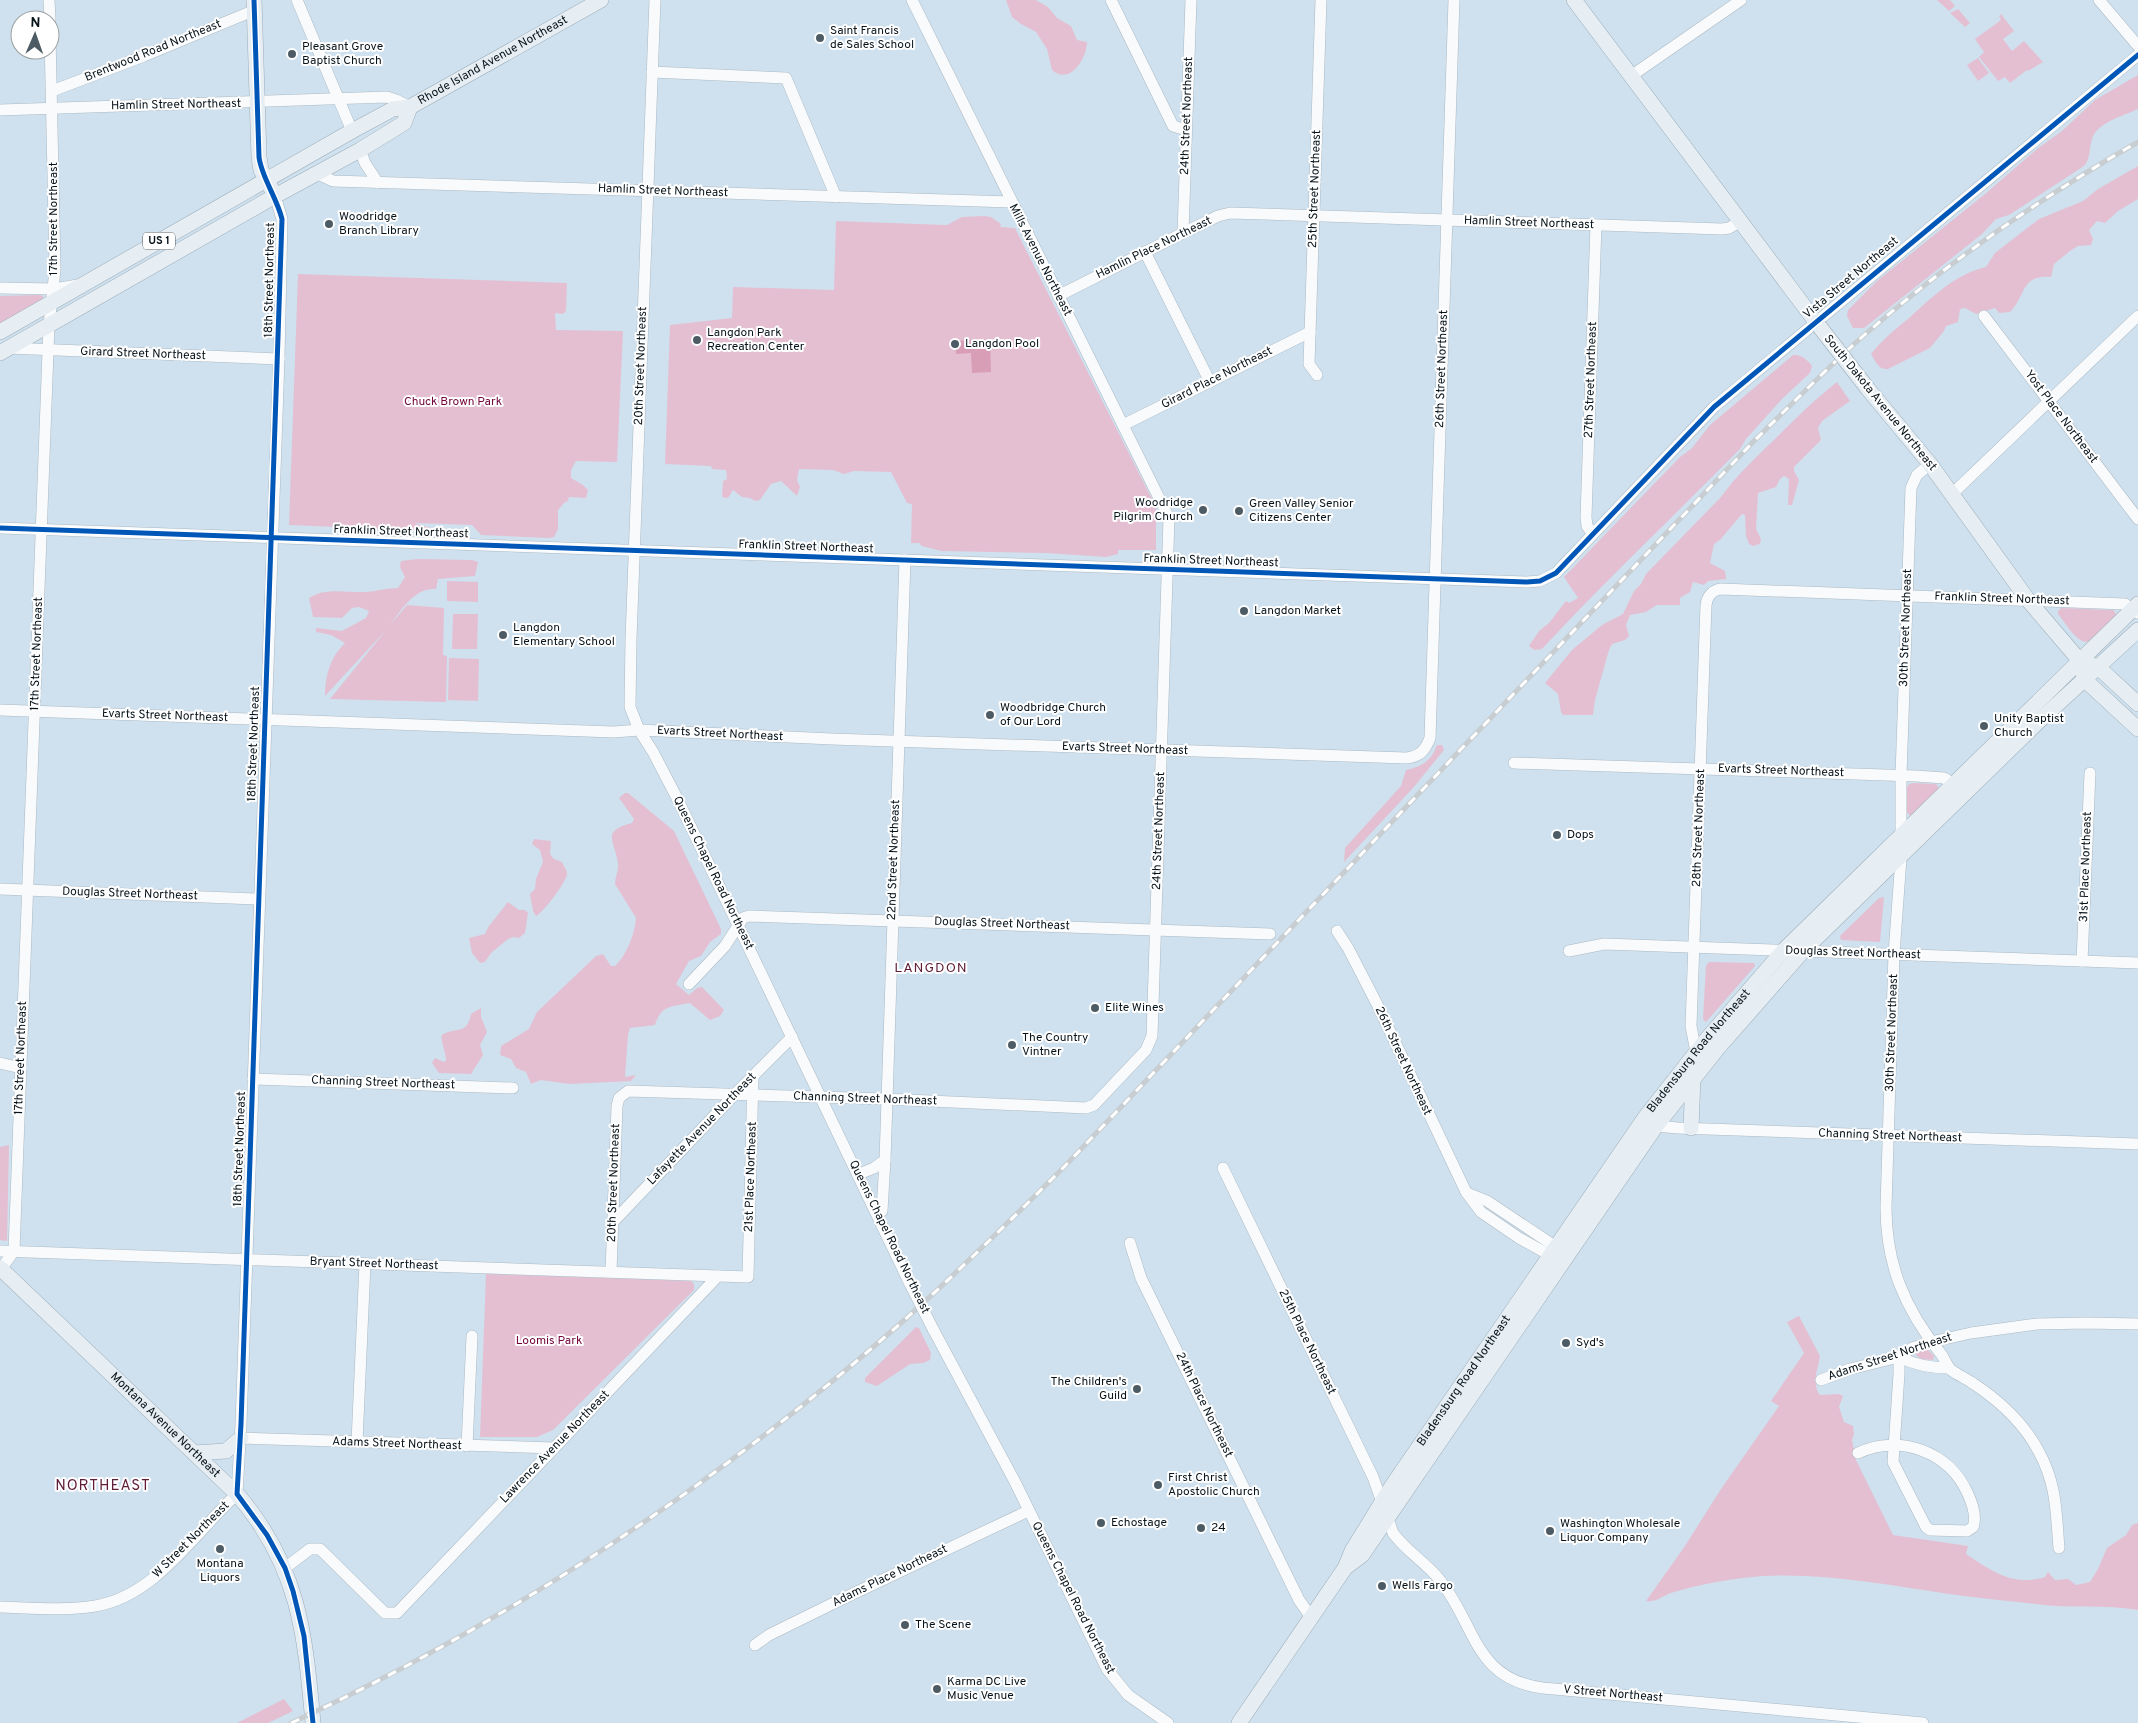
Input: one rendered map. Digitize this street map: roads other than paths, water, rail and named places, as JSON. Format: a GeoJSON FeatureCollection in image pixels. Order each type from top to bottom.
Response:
{"type":"FeatureCollection","features":[{"type":"Feature","properties":{"kind":"main road","name":"Rhode Island Avenue Northeast"},"geometry":{"type":"LineString","coordinates":[[0,332],[53,296],[85,284],[352,131],[393,109],[410,108],[601,0]]}},
{"type":"Feature","properties":{"kind":"main road","name":"South Dakota Avenue Northeast"},"geometry":{"type":"LineString","coordinates":[[1574,0],[1817,324],[1930,464],[2028,600],[2080,661],[2085,680]]}},
{"type":"Feature","properties":{"kind":"main road","name":"18th Street Northeast"},"geometry":{"type":"LineString","coordinates":[[254,5],[260,165],[275,196]]}},
{"type":"Feature","properties":{"kind":"main road","name":"Rhode Island Avenue Northeast"},"geometry":{"type":"LineString","coordinates":[[4,350],[275,196],[360,150],[404,123],[410,108]]}},
{"type":"Feature","properties":{"kind":"main road","name":"Bladensburg Road Northeast"},"geometry":{"type":"LineString","coordinates":[[1345,1568],[1362,1555],[1388,1517],[1480,1371],[1650,1122],[1784,950],[1901,838],[2080,661],[2136,609]]}},
{"type":"Feature","properties":{"kind":"main road","name":"Bladensburg Road Northeast"},"geometry":{"type":"LineString","coordinates":[[1650,1122],[1694,1078],[1702,1056],[1803,951],[2039,721],[2138,630]]}},
{"type":"Feature","properties":{"kind":"main road"},"geometry":{"type":"LineString","coordinates":[[2080,661],[2098,667],[2138,704]]}},
{"type":"Feature","properties":{"kind":"main road"},"geometry":{"type":"LineString","coordinates":[[2085,680],[2138,729]]}},
{"type":"Feature","properties":{"kind":"main road"},"geometry":{"type":"LineString","coordinates":[[1691,1128],[1694,1078]]}},
{"type":"Feature","properties":{"kind":"main road","name":"Montana Avenue Northeast"},"geometry":{"type":"LineString","coordinates":[[1,1268],[237,1494],[261,1525],[285,1568],[298,1606],[303,1631],[313,1723]]}},
{"type":"Feature","properties":{"kind":"main road","name":"Bladensburg Road Northeast"},"geometry":{"type":"LineString","coordinates":[[1239,1723],[1345,1568],[1352,1551],[1382,1501],[1480,1371]]}},
{"type":"Feature","properties":{"kind":"main road"},"geometry":{"type":"LineString","coordinates":[[194,1453],[226,1451],[241,1438]]}},
{"type":"Feature","properties":{"kind":"street"},"geometry":{"type":"LineString","coordinates":[[298,0],[352,131]]}},
{"type":"Feature","properties":{"kind":"street","name":"20th Street Northeast"},"geometry":{"type":"LineString","coordinates":[[638,730],[630,707],[655,0]]}},
{"type":"Feature","properties":{"kind":"street","name":"Mills Avenue Northeast"},"geometry":{"type":"LineString","coordinates":[[912,0],[1010,202],[1169,518]]}},
{"type":"Feature","properties":{"kind":"street","name":"24th Street Northeast"},"geometry":{"type":"LineString","coordinates":[[1183,233],[1190,0]]}},
{"type":"Feature","properties":{"kind":"street","name":"25th Street Northeast"},"geometry":{"type":"LineString","coordinates":[[1316,375],[1309,364],[1321,0]]}},
{"type":"Feature","properties":{"kind":"street","name":"26th Street Northeast"},"geometry":{"type":"LineString","coordinates":[[1430,738],[1454,0]]}},
{"type":"Feature","properties":{"kind":"street"},"geometry":{"type":"LineString","coordinates":[[1631,76],[1741,0]]}},
{"type":"Feature","properties":{"kind":"street"},"geometry":{"type":"LineString","coordinates":[[2099,0],[2138,46]]}},
{"type":"Feature","properties":{"kind":"street","name":"Brentwood Road Northeast"},"geometry":{"type":"LineString","coordinates":[[52,91],[144,56],[254,5]]}},
{"type":"Feature","properties":{"kind":"street"},"geometry":{"type":"LineString","coordinates":[[1114,5],[1173,126],[1186,130]]}},
{"type":"Feature","properties":{"kind":"street","name":"Vista Street Northeast"},"geometry":{"type":"LineString","coordinates":[[1592,533],[1710,410],[1817,324],[2138,55]]}},
{"type":"Feature","properties":{"kind":"street","name":"17th Street Northeast"},"geometry":{"type":"LineString","coordinates":[[14,1251],[49,325],[55,270],[51,60]]}},
{"type":"Feature","properties":{"kind":"street"},"geometry":{"type":"LineString","coordinates":[[652,72],[786,78],[836,197]]}},
{"type":"Feature","properties":{"kind":"street","name":"Hamlin Street Northeast"},"geometry":{"type":"LineString","coordinates":[[0,110],[257,103],[387,97],[410,108]]}},
{"type":"Feature","properties":{"kind":"street"},"geometry":{"type":"LineString","coordinates":[[360,150],[365,163],[378,183]]}},
{"type":"Feature","properties":{"kind":"street","name":"Hamlin Street Northeast"},"geometry":{"type":"LineString","coordinates":[[318,174],[333,182],[1010,202]]}},
{"type":"Feature","properties":{"kind":"street","name":"18th Street Northeast"},"geometry":{"type":"LineString","coordinates":[[237,1494],[241,1438],[279,359],[282,219],[275,196]]}},
{"type":"Feature","properties":{"kind":"street","name":"Hamlin Place Northeast"},"geometry":{"type":"LineString","coordinates":[[1058,296],[1218,216],[1230,213],[1314,215]]}},
{"type":"Feature","properties":{"kind":"street","name":"Hamlin Street Northeast"},"geometry":{"type":"LineString","coordinates":[[1314,215],[1722,230],[1741,221]]}},
{"type":"Feature","properties":{"kind":"street","name":"27th Street Northeast"},"geometry":{"type":"LineString","coordinates":[[1592,533],[1587,526],[1586,516],[1596,225]]}},
{"type":"Feature","properties":{"kind":"street"},"geometry":{"type":"LineString","coordinates":[[1145,252],[1210,382]]}},
{"type":"Feature","properties":{"kind":"street"},"geometry":{"type":"LineString","coordinates":[[0,288],[53,296]]}},
{"type":"Feature","properties":{"kind":"street","name":"Yost Place Northeast"},"geometry":{"type":"LineString","coordinates":[[1984,316],[2138,519]]}},
{"type":"Feature","properties":{"kind":"street"},"geometry":{"type":"LineString","coordinates":[[1952,494],[2138,316]]}},
{"type":"Feature","properties":{"kind":"street","name":"Girard Place Northeast"},"geometry":{"type":"LineString","coordinates":[[1123,425],[1310,332]]}},
{"type":"Feature","properties":{"kind":"street","name":"Girard Street Northeast"},"geometry":{"type":"LineString","coordinates":[[4,350],[279,359]]}},
{"type":"Feature","properties":{"kind":"street","name":"30th Street Northeast"},"geometry":{"type":"LineString","coordinates":[[1930,464],[1917,475],[1911,488],[1901,775],[1901,838],[1894,954],[1886,1214],[1890,1255],[1905,1300],[1921,1328],[1950,1368],[2008,1410],[2034,1442],[2053,1488],[2057,1508],[2059,1548]]}},
{"type":"Feature","properties":{"kind":"street","name":"24th Street Northeast"},"geometry":{"type":"LineString","coordinates":[[1104,1096],[1146,1050],[1151,1041],[1169,518]]}},
{"type":"Feature","properties":{"kind":"street","name":"Franklin Street Northeast"},"geometry":{"type":"LineString","coordinates":[[0,528],[1528,582],[1540,581],[1556,573],[1592,533]]}},
{"type":"Feature","properties":{"kind":"street","name":"22nd Street Northeast"},"geometry":{"type":"LineString","coordinates":[[882,1210],[905,560]]}},
{"type":"Feature","properties":{"kind":"street","name":"Franklin Street Northeast"},"geometry":{"type":"LineString","coordinates":[[1714,592],[1722,589],[2028,600],[2125,604],[2136,609]]}},
{"type":"Feature","properties":{"kind":"street","name":"28th Street Northeast"},"geometry":{"type":"LineString","coordinates":[[1702,1056],[1693,1042],[1691,1031],[1706,605],[1708,597],[1714,592]]}},
{"type":"Feature","properties":{"kind":"street","name":"Evarts Street Northeast"},"geometry":{"type":"LineString","coordinates":[[0,710],[614,732],[638,730],[898,741],[1406,758],[1420,755],[1430,738]]}},
{"type":"Feature","properties":{"kind":"street","name":"Queens Chapel Road Northeast"},"geometry":{"type":"LineString","coordinates":[[638,730],[653,752],[677,798],[859,1174],[910,1284],[1028,1511],[1106,1670],[1128,1695],[1168,1723]]}},
{"type":"Feature","properties":{"kind":"street","name":"Evarts Street Northeast"},"geometry":{"type":"LineString","coordinates":[[1514,763],[1901,775],[1944,778],[1955,785]]}},
{"type":"Feature","properties":{"kind":"street","name":"31st Place Northeast"},"geometry":{"type":"LineString","coordinates":[[2082,960],[2090,773]]}},
{"type":"Feature","properties":{"kind":"street","name":"Douglas Street Northeast"},"geometry":{"type":"LineString","coordinates":[[0,889],[259,898]]}},
{"type":"Feature","properties":{"kind":"street","name":"Douglas Street Northeast"},"geometry":{"type":"LineString","coordinates":[[738,925],[743,918],[749,916],[1270,934]]}},
{"type":"Feature","properties":{"kind":"street"},"geometry":{"type":"LineString","coordinates":[[689,984],[725,946],[738,925]]}},
{"type":"Feature","properties":{"kind":"street","name":"26th Street Northeast"},"geometry":{"type":"LineString","coordinates":[[1337,931],[1378,1006],[1466,1192],[1487,1201],[1560,1255]]}},
{"type":"Feature","properties":{"kind":"street","name":"Douglas Street Northeast"},"geometry":{"type":"LineString","coordinates":[[1569,951],[1604,944],[2138,963]]}},
{"type":"Feature","properties":{"kind":"street","name":"Lafayette Avenue Northeast"},"geometry":{"type":"LineString","coordinates":[[613,1222],[734,1095],[792,1038]]}},
{"type":"Feature","properties":{"kind":"street"},"geometry":{"type":"LineString","coordinates":[[0,1063],[21,1068]]}},
{"type":"Feature","properties":{"kind":"street","name":"21st Place Northeast"},"geometry":{"type":"LineString","coordinates":[[748,1277],[753,1076]]}},
{"type":"Feature","properties":{"kind":"street","name":"Channing Street Northeast"},"geometry":{"type":"LineString","coordinates":[[253,1079],[513,1088]]}},
{"type":"Feature","properties":{"kind":"street","name":"Channing Street Northeast"},"geometry":{"type":"LineString","coordinates":[[622,1094],[628,1092],[886,1099],[1086,1108],[1094,1105],[1104,1096]]}},
{"type":"Feature","properties":{"kind":"street","name":"20th Street Northeast"},"geometry":{"type":"LineString","coordinates":[[611,1272],[617,1106],[622,1094]]}},
{"type":"Feature","properties":{"kind":"street","name":"Channing Street Northeast"},"geometry":{"type":"LineString","coordinates":[[1650,1122],[1691,1128],[2138,1144]]}},
{"type":"Feature","properties":{"kind":"street"},"geometry":{"type":"LineString","coordinates":[[859,1174],[874,1168],[885,1160]]}},
{"type":"Feature","properties":{"kind":"street","name":"25th Place Northeast"},"geometry":{"type":"LineString","coordinates":[[1223,1168],[1365,1462],[1388,1517]]}},
{"type":"Feature","properties":{"kind":"street","name":"24th Place Northeast"},"geometry":{"type":"LineString","coordinates":[[1130,1243],[1142,1278],[1299,1600],[1311,1617]]}},
{"type":"Feature","properties":{"kind":"street","name":"Bryant Street Northeast"},"geometry":{"type":"LineString","coordinates":[[0,1250],[748,1277]]}},
{"type":"Feature","properties":{"kind":"street"},"geometry":{"type":"LineString","coordinates":[[1,1268],[14,1251]]}},
{"type":"Feature","properties":{"kind":"street"},"geometry":{"type":"LineString","coordinates":[[357,1442],[364,1264]]}},
{"type":"Feature","properties":{"kind":"street","name":"Lawrence Avenue Northeast"},"geometry":{"type":"LineString","coordinates":[[285,1568],[310,1549],[320,1550],[382,1610],[390,1615],[400,1611],[718,1276]]}},
{"type":"Feature","properties":{"kind":"street","name":"Adams Street Northeast"},"geometry":{"type":"LineString","coordinates":[[1821,1380],[1850,1369],[1899,1357],[1912,1348],[1931,1342],[1971,1333],[2023,1325],[2138,1324]]}},
{"type":"Feature","properties":{"kind":"street"},"geometry":{"type":"LineString","coordinates":[[467,1446],[472,1336]]}},
{"type":"Feature","properties":{"kind":"street"},"geometry":{"type":"LineString","coordinates":[[1858,1453],[1872,1448],[1896,1445],[1920,1448],[1934,1454],[1957,1475],[1971,1501],[1975,1524],[1971,1530],[1930,1530],[1926,1527],[1893,1462],[1896,1445],[1899,1357],[1918,1365],[1950,1368]]}},
{"type":"Feature","properties":{"kind":"street","name":"Adams Street Northeast"},"geometry":{"type":"LineString","coordinates":[[241,1438],[554,1448]]}},
{"type":"Feature","properties":{"kind":"street","name":"W Street Northeast"},"geometry":{"type":"LineString","coordinates":[[0,1607],[84,1608],[102,1605],[130,1594],[155,1578],[237,1494]]}},
{"type":"Feature","properties":{"kind":"street","name":"Adams Place Northeast"},"geometry":{"type":"LineString","coordinates":[[755,1645],[769,1635],[850,1595],[1028,1511]]}},
{"type":"Feature","properties":{"kind":"street","name":"V Street Northeast"},"geometry":{"type":"LineString","coordinates":[[1388,1517],[1393,1533],[1398,1540],[1422,1560],[1447,1590],[1482,1654],[1494,1667],[1514,1681],[1543,1688],[1923,1723]]}},
{"type":"Feature","properties":{"kind":"railway"},"geometry":{"type":"LineString","coordinates":[[291,1723],[372,1684],[453,1641],[610,1545],[686,1493],[760,1438],[901,1323],[984,1246],[1064,1167],[1753,442],[1834,363],[1927,283],[1995,233],[2101,163],[2138,142]]}},
{"type":"Feature","properties":{"kind":"place","name":"Saint Francis de Sales School"},"geometry":{"type":"Point","coordinates":[820,38]}},
{"type":"Feature","properties":{"kind":"place","name":"Pleasant Grove Baptist Church"},"geometry":{"type":"Point","coordinates":[292,54]}},
{"type":"Feature","properties":{"kind":"place","name":"Woodridge Branch Library"},"geometry":{"type":"Point","coordinates":[329,224]}},
{"type":"Feature","properties":{"kind":"place","name":"Langdon Park Recreation Center"},"geometry":{"type":"Point","coordinates":[697,340]}},
{"type":"Feature","properties":{"kind":"place","name":"Langdon Pool"},"geometry":{"type":"Point","coordinates":[955,344]}},
{"type":"Feature","properties":{"kind":"place","name":"Woodridge Pilgrim Church"},"geometry":{"type":"Point","coordinates":[1203,510]}},
{"type":"Feature","properties":{"kind":"place","name":"Green Valley Senior Citizens Center"},"geometry":{"type":"Point","coordinates":[1239,511]}},
{"type":"Feature","properties":{"kind":"place","name":"Langdon Market"},"geometry":{"type":"Point","coordinates":[1244,611]}},
{"type":"Feature","properties":{"kind":"place","name":"Langdon Elementary School"},"geometry":{"type":"Point","coordinates":[503,635]}},
{"type":"Feature","properties":{"kind":"place","name":"Woodbridge Church of Our Lord"},"geometry":{"type":"Point","coordinates":[990,715]}},
{"type":"Feature","properties":{"kind":"place","name":"Unity Baptist Church"},"geometry":{"type":"Point","coordinates":[1984,726]}},
{"type":"Feature","properties":{"kind":"place","name":"Dops"},"geometry":{"type":"Point","coordinates":[1557,835]}},
{"type":"Feature","properties":{"kind":"place","name":"Elite Wines"},"geometry":{"type":"Point","coordinates":[1095,1008]}},
{"type":"Feature","properties":{"kind":"place","name":"The Country Vintner"},"geometry":{"type":"Point","coordinates":[1012,1045]}},
{"type":"Feature","properties":{"kind":"place","name":"Syd's"},"geometry":{"type":"Point","coordinates":[1566,1343]}},
{"type":"Feature","properties":{"kind":"place","name":"The Children's Guild"},"geometry":{"type":"Point","coordinates":[1137,1389]}},
{"type":"Feature","properties":{"kind":"place","name":"First Christ Apostolic Church"},"geometry":{"type":"Point","coordinates":[1158,1485]}},
{"type":"Feature","properties":{"kind":"place","name":"Echostage"},"geometry":{"type":"Point","coordinates":[1101,1523]}},
{"type":"Feature","properties":{"kind":"place","name":"24"},"geometry":{"type":"Point","coordinates":[1201,1528]}},
{"type":"Feature","properties":{"kind":"place","name":"Washington Wholesale Liquor Company"},"geometry":{"type":"Point","coordinates":[1550,1531]}},
{"type":"Feature","properties":{"kind":"place","name":"Montana Liquors"},"geometry":{"type":"Point","coordinates":[220,1549]}},
{"type":"Feature","properties":{"kind":"place","name":"Wells Fargo"},"geometry":{"type":"Point","coordinates":[1382,1586]}},
{"type":"Feature","properties":{"kind":"place","name":"The Scene"},"geometry":{"type":"Point","coordinates":[905,1625]}},
{"type":"Feature","properties":{"kind":"place","name":"Karma DC Live Music Venue"},"geometry":{"type":"Point","coordinates":[937,1689]}},
{"type":"Feature","properties":{"kind":"district","name":"LANGDON"},"geometry":{"type":"Point","coordinates":[931,968]}},
{"type":"Feature","properties":{"kind":"district","name":"NORTHEAST"},"geometry":{"type":"Point","coordinates":[103,1486]}},
{"type":"Feature","properties":{"kind":"park label","name":"Chuck Brown Park"},"geometry":{"type":"Point","coordinates":[453,402]}},
{"type":"Feature","properties":{"kind":"park label","name":"Loomis Park"},"geometry":{"type":"Point","coordinates":[549,1341]}}]}
